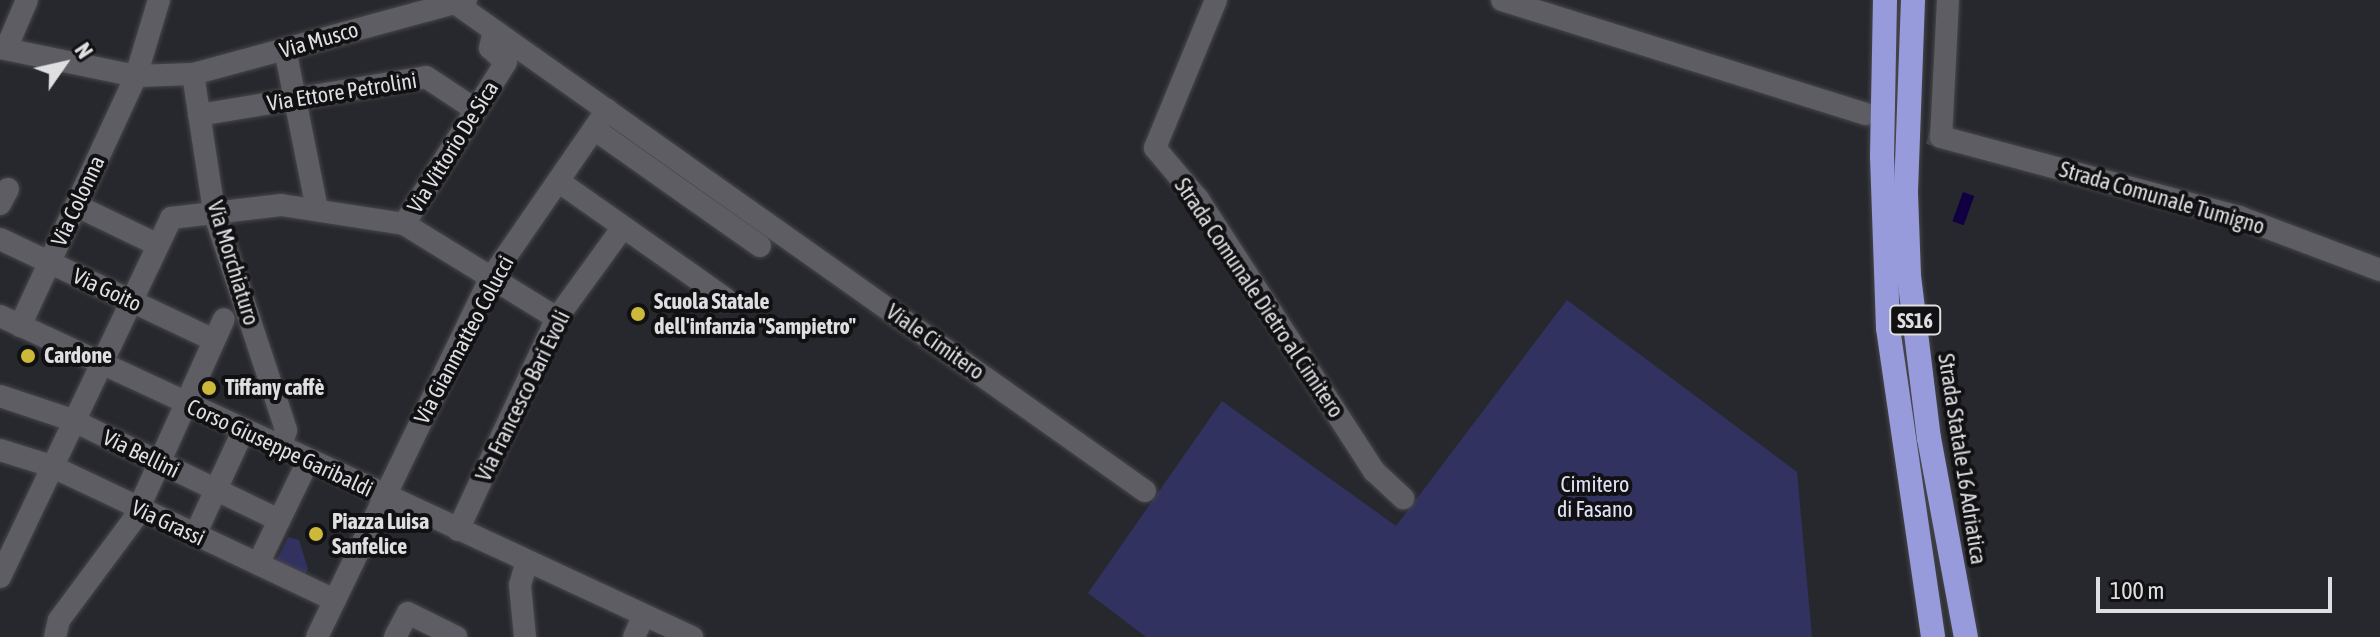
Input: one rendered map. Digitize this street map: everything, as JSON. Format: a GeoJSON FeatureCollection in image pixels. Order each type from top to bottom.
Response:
{"type":"FeatureCollection","features":[{"type":"Feature","properties":{"kind":"highway","name":"SS16"},"geometry":{"type":"LineString","coordinates":[[1885,0],[1882,156],[1888,328],[1933,637]]}},
{"type":"Feature","properties":{"kind":"highway","name":"Strada Statale 16 Adriatica"},"geometry":{"type":"LineString","coordinates":[[1913,0],[1906,194],[1909,276],[1929,438],[1966,637]]}},
{"type":"Feature","properties":{"kind":"street"},"geometry":{"type":"LineString","coordinates":[[3,48],[27,0]]}},
{"type":"Feature","properties":{"kind":"street","name":"Via Colonna"},"geometry":{"type":"LineString","coordinates":[[10,321],[50,263],[77,206],[136,76],[159,0]]}},
{"type":"Feature","properties":{"kind":"street","name":"Strada Comunale Dietro al Cimitero"},"geometry":{"type":"LineString","coordinates":[[1216,0],[1155,148],[1198,199],[1374,471],[1403,498]]}},
{"type":"Feature","properties":{"kind":"street"},"geometry":{"type":"LineString","coordinates":[[1502,0],[1866,114]]}},
{"type":"Feature","properties":{"kind":"street","name":"Strada Comunale Tumigno"},"geometry":{"type":"LineString","coordinates":[[1948,0],[1941,137],[2239,217],[2380,270]]}},
{"type":"Feature","properties":{"kind":"street","name":"Via Musco"},"geometry":{"type":"LineString","coordinates":[[3,48],[136,76],[193,74],[458,1],[494,31],[607,110]]}},
{"type":"Feature","properties":{"kind":"street","name":"Via Vittorio De Sica"},"geometry":{"type":"LineString","coordinates":[[404,224],[506,62],[490,48],[494,31]]}},
{"type":"Feature","properties":{"kind":"street"},"geometry":{"type":"LineString","coordinates":[[285,49],[317,209]]}},
{"type":"Feature","properties":{"kind":"street","name":"Via Morchiaturo"},"geometry":{"type":"LineString","coordinates":[[193,74],[214,212],[286,430],[280,448]]}},
{"type":"Feature","properties":{"kind":"street","name":"Via Ettore Petrolini"},"geometry":{"type":"LineString","coordinates":[[199,115],[426,77],[476,110]]}},
{"type":"Feature","properties":{"kind":"street","name":"Via Gianmatteo Colucci"},"geometry":{"type":"LineString","coordinates":[[317,637],[489,281],[607,110]]}},
{"type":"Feature","properties":{"kind":"street","name":"Viale Cimitero"},"geometry":{"type":"LineString","coordinates":[[607,110],[1145,491]]}},
{"type":"Feature","properties":{"kind":"street"},"geometry":{"type":"LineString","coordinates":[[594,129],[760,246]]}},
{"type":"Feature","properties":{"kind":"street"},"geometry":{"type":"LineString","coordinates":[[558,181],[726,299]]}},
{"type":"Feature","properties":{"kind":"street"},"geometry":{"type":"LineString","coordinates":[[0,577],[99,363],[171,218],[281,205],[404,224],[489,281],[557,318]]}},
{"type":"Feature","properties":{"kind":"street"},"geometry":{"type":"LineString","coordinates":[[77,206],[158,245]]}},
{"type":"Feature","properties":{"kind":"street","name":"Via Francesco Bari Evoli"},"geometry":{"type":"LineString","coordinates":[[458,530],[557,318],[623,227]]}},
{"type":"Feature","properties":{"kind":"street","name":"Via Goito"},"geometry":{"type":"LineString","coordinates":[[0,239],[214,340]]}},
{"type":"Feature","properties":{"kind":"street"},"geometry":{"type":"LineString","coordinates":[[55,637],[59,620],[138,509],[224,319]]}},
{"type":"Feature","properties":{"kind":"street","name":"Corso Giuseppe Garibaldi"},"geometry":{"type":"LineString","coordinates":[[10,321],[692,637]]}},
{"type":"Feature","properties":{"kind":"street","name":"Via Bellini"},"geometry":{"type":"LineString","coordinates":[[0,396],[72,420],[279,520]]}},
{"type":"Feature","properties":{"kind":"street"},"geometry":{"type":"LineString","coordinates":[[195,535],[243,431]]}},
{"type":"Feature","properties":{"kind":"street","name":"Via Grassi"},"geometry":{"type":"LineString","coordinates":[[0,450],[51,466],[335,600]]}},
{"type":"Feature","properties":{"kind":"street"},"geometry":{"type":"LineString","coordinates":[[258,564],[308,461]]}},
{"type":"Feature","properties":{"kind":"street"},"geometry":{"type":"LineString","coordinates":[[525,637],[520,585],[527,561]]}},
{"type":"Feature","properties":{"kind":"street"},"geometry":{"type":"LineString","coordinates":[[395,637],[408,613],[456,637]]}},
{"type":"Feature","properties":{"kind":"street"},"geometry":{"type":"LineString","coordinates":[[634,637],[644,615]]}},
{"type":"Feature","properties":{"kind":"green space","name":"Cimitero di Fasano"},"geometry":{"type":"Polygon","coordinates":[[[1567,300],[1797,472],[1812,637],[1146,637],[1088,593],[1222,401],[1396,526],[1567,300]]]}},
{"type":"Feature","properties":{"kind":"green space"},"geometry":{"type":"Polygon","coordinates":[[[288,537],[299,540],[308,569],[303,580],[274,565],[288,537]]]}},
{"type":"Feature","properties":{"kind":"shaded area"},"geometry":{"type":"Polygon","coordinates":[[[1963,192],[1974,196],[1964,225],[1952,221],[1963,192]]]}},
{"type":"Feature","properties":{"kind":"tunnel"},"geometry":{"type":"LineString","coordinates":[[1866,114],[1941,137]]}},
{"type":"Feature","properties":{"kind":"place","name":"Scuola Statale dell'infanzia \"Sampietro\""},"geometry":{"type":"Point","coordinates":[638,314]}},
{"type":"Feature","properties":{"kind":"place","name":"Cardone"},"geometry":{"type":"Point","coordinates":[28,356]}},
{"type":"Feature","properties":{"kind":"place","name":"Tiffany caffè"},"geometry":{"type":"Point","coordinates":[209,388]}},
{"type":"Feature","properties":{"kind":"place","name":"Piazza Luisa Sanfelice"},"geometry":{"type":"Point","coordinates":[316,534]}}]}
